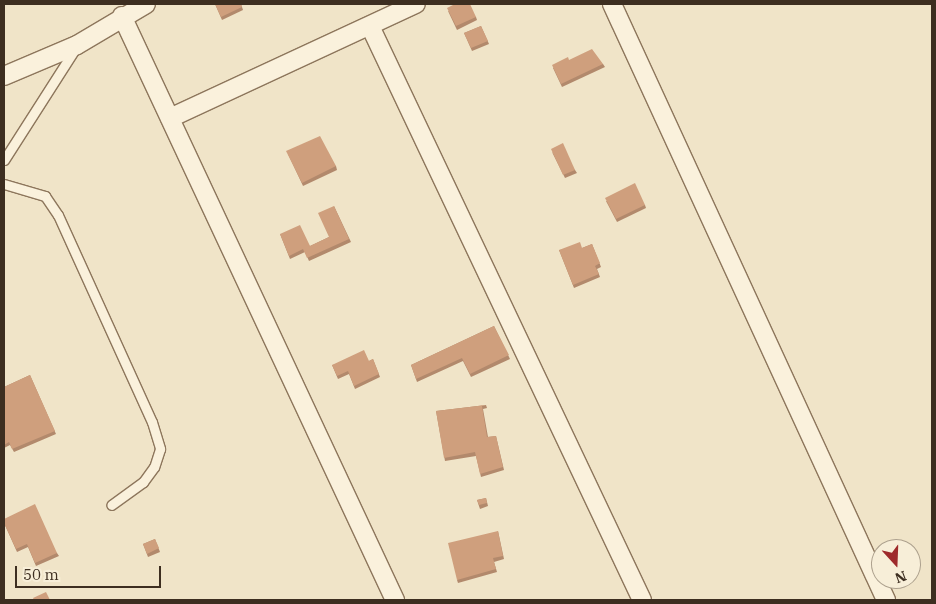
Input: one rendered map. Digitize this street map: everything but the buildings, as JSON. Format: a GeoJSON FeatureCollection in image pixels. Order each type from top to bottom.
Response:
{"type":"FeatureCollection","features":[{"type":"Feature","properties":{"kind":"street"},"geometry":{"type":"LineString","coordinates":[[4,76],[78,45],[122,16],[146,4]]}},
{"type":"Feature","properties":{"kind":"street"},"geometry":{"type":"LineString","coordinates":[[170,118],[416,4]]}},
{"type":"Feature","properties":{"kind":"street"},"geometry":{"type":"LineString","coordinates":[[612,4],[886,600]]}},
{"type":"Feature","properties":{"kind":"street"},"geometry":{"type":"LineString","coordinates":[[122,16],[395,600]]}},
{"type":"Feature","properties":{"kind":"street"},"geometry":{"type":"LineString","coordinates":[[370,26],[642,600]]}},
{"type":"Feature","properties":{"kind":"lane"},"geometry":{"type":"LineString","coordinates":[[4,160],[78,45]]}},
{"type":"Feature","properties":{"kind":"lane"},"geometry":{"type":"LineString","coordinates":[[4,184],[45,196],[58,215],[152,422],[160,449],[154,468],[142,482],[111,504]]}}]}
